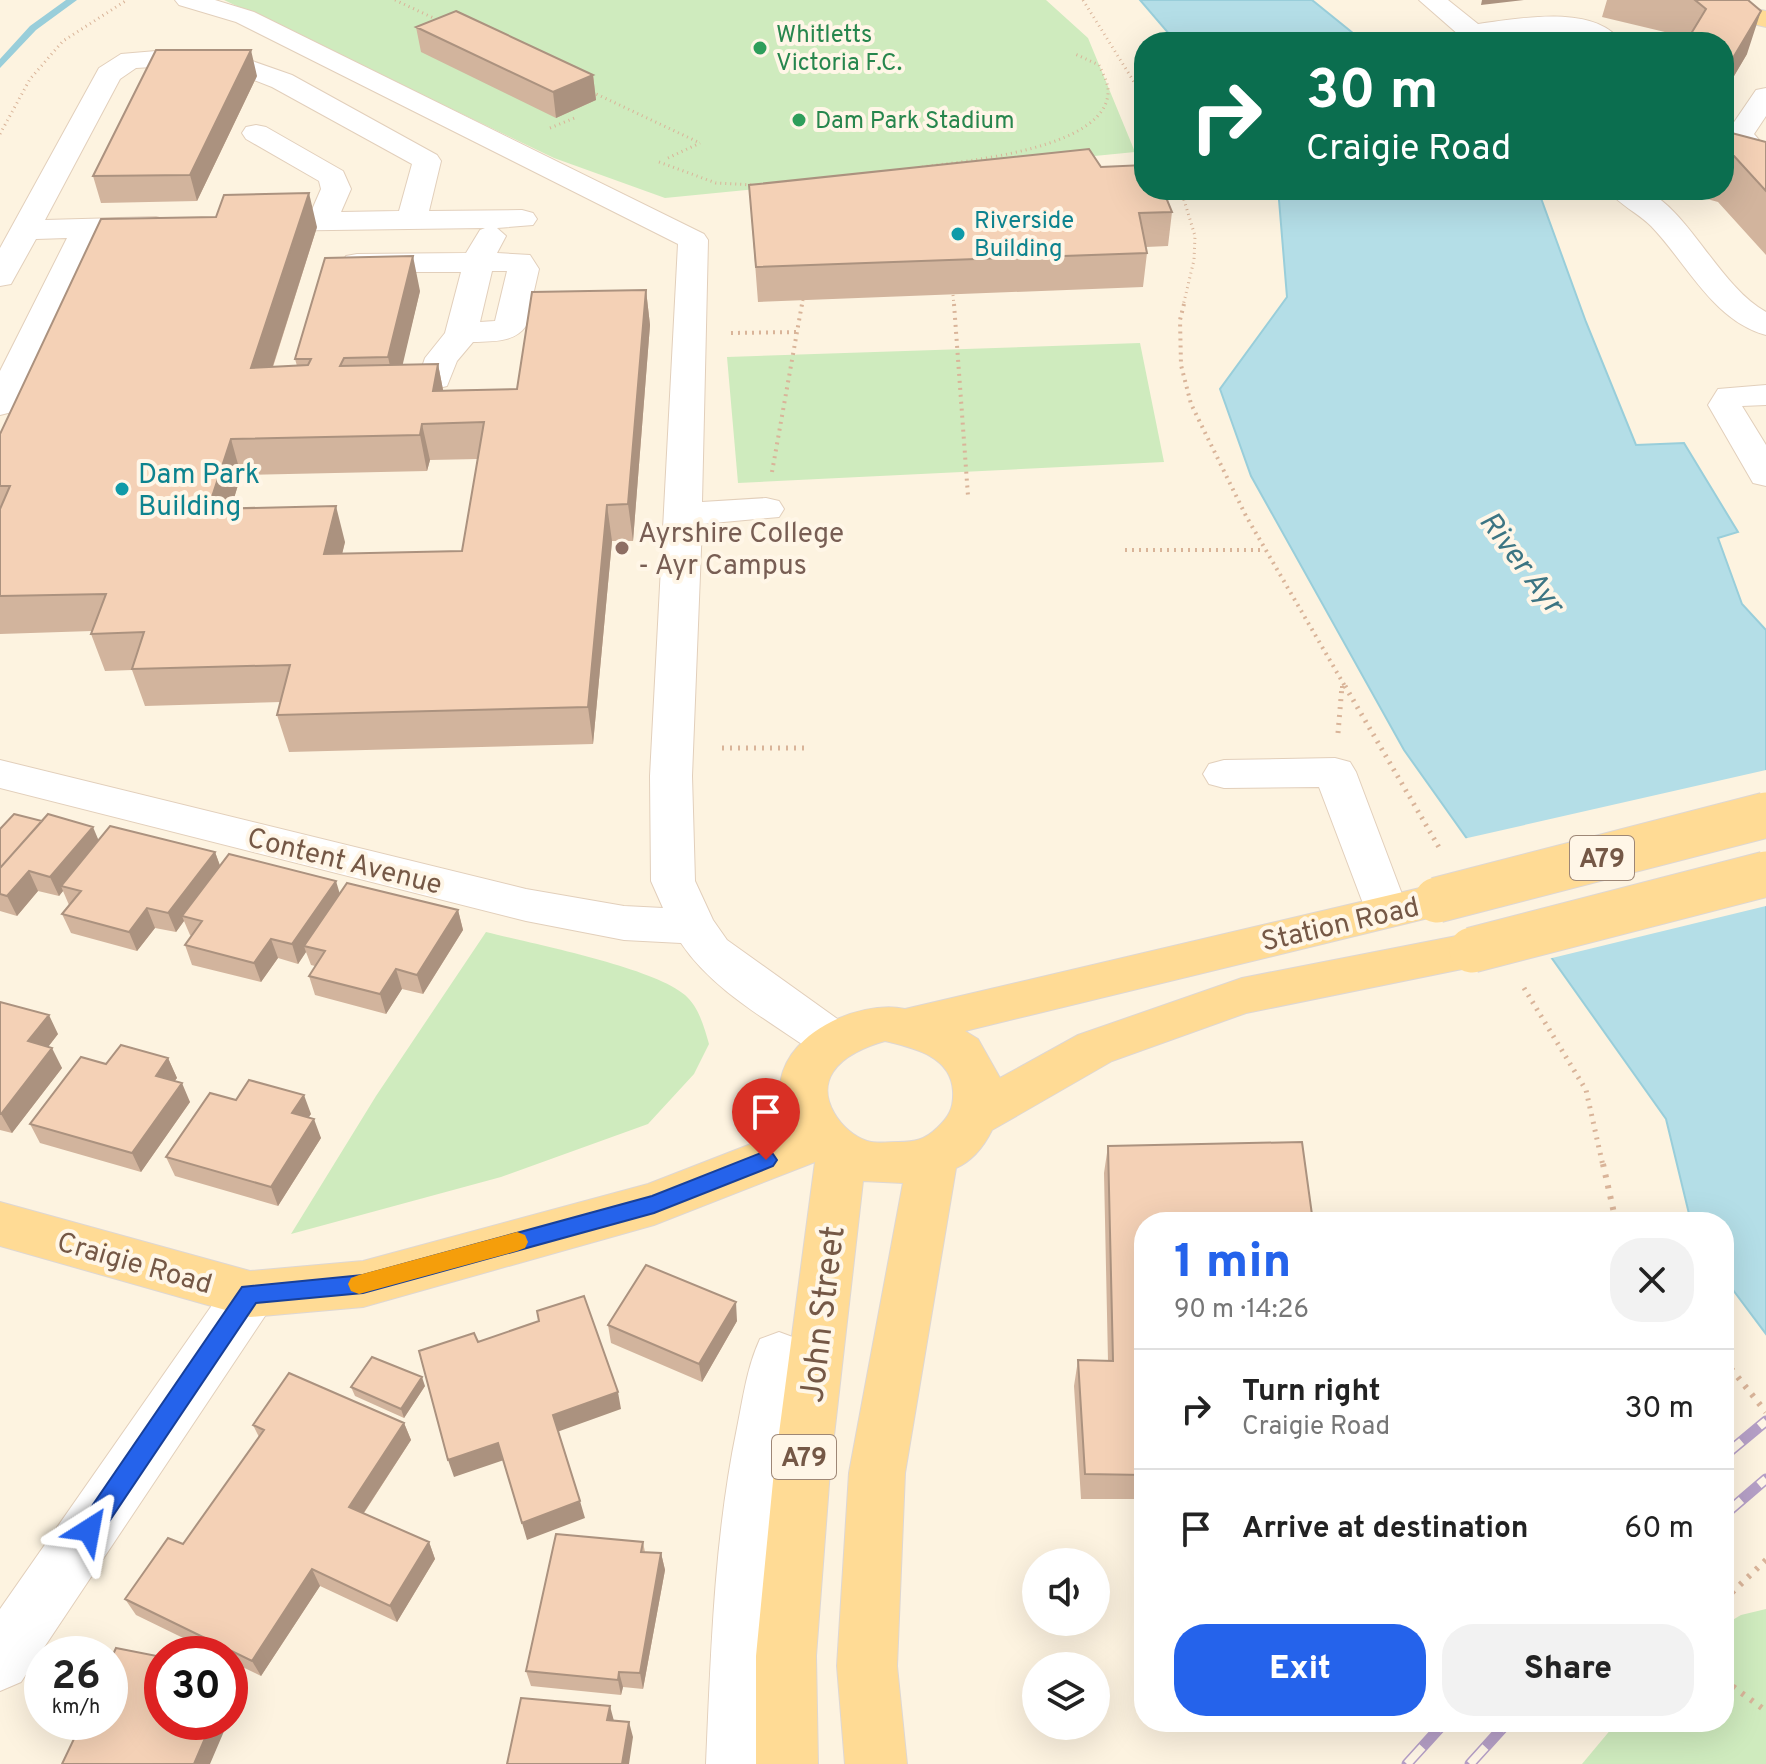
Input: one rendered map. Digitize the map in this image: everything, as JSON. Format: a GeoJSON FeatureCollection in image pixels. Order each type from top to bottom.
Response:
{"type":"FeatureCollection","features":[{"type":"Feature","properties":{"kind":"main road"},"geometry":{"type":"LineString","coordinates":[[1681,0],[1766,19]]}},
{"type":"Feature","properties":{"kind":"main road","name":"Station Road"},"geometry":{"type":"LineString","coordinates":[[912,1025],[1437,900],[1766,815]]}},
{"type":"Feature","properties":{"kind":"main road","name":"Station Road"},"geometry":{"type":"LineString","coordinates":[[976,1116],[1095,1048],[1242,996],[1472,950],[1766,874]]}},
{"type":"Feature","properties":{"kind":"main road","name":"A79"},"geometry":{"type":"LineString","coordinates":[[833,1041],[857,1029],[885,1023],[912,1025],[939,1034],[959,1050],[974,1069],[980,1092],[976,1116],[959,1139],[933,1157],[877,1473],[867,1666],[876,1764]]}},
{"type":"Feature","properties":{"kind":"main road"},"geometry":{"type":"LineString","coordinates":[[833,1041],[817,1057],[807,1076],[804,1097],[809,1119],[832,1145],[863,1161],[886,1164],[933,1157]]}},
{"type":"Feature","properties":{"kind":"main road","name":"Craigie Road"},"geometry":{"type":"LineString","coordinates":[[0,1224],[250,1294],[363,1284],[654,1204],[832,1145]]}},
{"type":"Feature","properties":{"kind":"main road","name":"John Street"},"geometry":{"type":"LineString","coordinates":[[787,1764],[786,1656],[832,1145]]}},
{"type":"Feature","properties":{"kind":"street"},"geometry":{"type":"LineString","coordinates":[[188,0],[245,17],[557,205],[693,240],[672,748],[673,881],[694,927],[711,952],[833,1041]]}},
{"type":"Feature","properties":{"kind":"street"},"geometry":{"type":"LineString","coordinates":[[1432,0],[1470,32]]}},
{"type":"Feature","properties":{"kind":"street"},"geometry":{"type":"LineString","coordinates":[[1508,32],[1555,23],[1576,24],[1595,32]]}},
{"type":"Feature","properties":{"kind":"street"},"geometry":{"type":"LineString","coordinates":[[0,277],[109,74],[130,60],[168,58],[235,63],[282,81],[427,161],[412,220]]}},
{"type":"Feature","properties":{"kind":"street"},"geometry":{"type":"LineString","coordinates":[[1747,157],[1740,134],[1766,96]]}},
{"type":"Feature","properties":{"kind":"street"},"geometry":{"type":"LineString","coordinates":[[256,133],[333,177],[336,189],[322,221]]}},
{"type":"Feature","properties":{"kind":"street"},"geometry":{"type":"LineString","coordinates":[[1639,200],[1647,205],[1744,313],[1763,324]]}},
{"type":"Feature","properties":{"kind":"street"},"geometry":{"type":"LineString","coordinates":[[227,223],[412,220],[557,205]]}},
{"type":"Feature","properties":{"kind":"street"},"geometry":{"type":"LineString","coordinates":[[435,379],[441,358],[455,345],[461,333],[488,238],[557,205]]}},
{"type":"Feature","properties":{"kind":"street"},"geometry":{"type":"LineString","coordinates":[[25,230],[181,225]]}},
{"type":"Feature","properties":{"kind":"street"},"geometry":{"type":"LineString","coordinates":[[0,405],[87,229]]}},
{"type":"Feature","properties":{"kind":"street"},"geometry":{"type":"LineString","coordinates":[[357,263],[519,262],[523,269],[510,326],[501,331],[461,333]]}},
{"type":"Feature","properties":{"kind":"street"},"geometry":{"type":"LineString","coordinates":[[1726,343],[1763,324]]}},
{"type":"Feature","properties":{"kind":"street"},"geometry":{"type":"LineString","coordinates":[[1766,395],[1730,396],[1725,405],[1766,475]]}},
{"type":"Feature","properties":{"kind":"street"},"geometry":{"type":"LineString","coordinates":[[684,514],[766,509]]}},
{"type":"Feature","properties":{"kind":"street"},"geometry":{"type":"LineString","coordinates":[[1224,774],[1335,772],[1386,910]]}},
{"type":"Feature","properties":{"kind":"street","name":"Content Avenue"},"geometry":{"type":"LineString","coordinates":[[0,774],[526,905],[624,923],[694,927]]}},
{"type":"Feature","properties":{"kind":"street"},"geometry":{"type":"LineString","coordinates":[[0,1661],[250,1294]]}},
{"type":"Feature","properties":{"kind":"street"},"geometry":{"type":"LineString","coordinates":[[737,1764],[744,1574],[761,1447],[779,1356]]}},
{"type":"Feature","properties":{"kind":"path"},"geometry":{"type":"LineString","coordinates":[[0,134],[30,79],[63,41],[127,0]]}},
{"type":"Feature","properties":{"kind":"path"},"geometry":{"type":"LineString","coordinates":[[395,0],[450,26]]}},
{"type":"Feature","properties":{"kind":"path"},"geometry":{"type":"LineString","coordinates":[[1083,0],[1134,82]]}},
{"type":"Feature","properties":{"kind":"path"},"geometry":{"type":"LineString","coordinates":[[916,168],[1001,156],[1079,133],[1101,114],[1108,88],[1099,65],[1075,54]]}},
{"type":"Feature","properties":{"kind":"path"},"geometry":{"type":"LineString","coordinates":[[589,91],[700,143],[668,158]]}},
{"type":"Feature","properties":{"kind":"path"},"geometry":{"type":"LineString","coordinates":[[541,132],[577,117]]}},
{"type":"Feature","properties":{"kind":"path"},"geometry":{"type":"LineString","coordinates":[[659,162],[705,183],[728,187],[763,184]]}},
{"type":"Feature","properties":{"kind":"path"},"geometry":{"type":"LineString","coordinates":[[1184,200],[1195,236],[1194,260],[1180,320],[1184,378],[1191,404],[1265,550],[1442,852]]}},
{"type":"Feature","properties":{"kind":"path"},"geometry":{"type":"LineString","coordinates":[[953,295],[968,496]]}},
{"type":"Feature","properties":{"kind":"path"},"geometry":{"type":"LineString","coordinates":[[766,509],[803,300]]}},
{"type":"Feature","properties":{"kind":"path"},"geometry":{"type":"LineString","coordinates":[[690,328],[713,328],[715,333],[798,332]]}},
{"type":"Feature","properties":{"kind":"path"},"geometry":{"type":"LineString","coordinates":[[1125,550],[1265,550]]}},
{"type":"Feature","properties":{"kind":"path"},"geometry":{"type":"LineString","coordinates":[[672,748],[805,748]]}},
{"type":"Feature","properties":{"kind":"path"},"geometry":{"type":"LineString","coordinates":[[1522,984],[1586,1090],[1614,1212]]}},
{"type":"Feature","properties":{"kind":"path"},"geometry":{"type":"LineString","coordinates":[[1734,1372],[1766,1412]]}},
{"type":"Feature","properties":{"kind":"path"},"geometry":{"type":"LineString","coordinates":[[1734,1590],[1766,1560]]}},
{"type":"Feature","properties":{"kind":"path"},"geometry":{"type":"LineString","coordinates":[[1734,1687],[1766,1711]]}},
{"type":"Feature","properties":{"kind":"green space","name":"Dam Park Stadium"},"geometry":{"type":"Polygon","coordinates":[[[224,0],[1046,0],[1088,38],[1134,150],[1134,152],[665,198],[554,158],[224,0]]]}},
{"type":"Feature","properties":{"kind":"green space"},"geometry":{"type":"Polygon","coordinates":[[[1140,343],[1164,462],[738,483],[727,357],[1140,343]]]}},
{"type":"Feature","properties":{"kind":"green space"},"geometry":{"type":"Polygon","coordinates":[[[486,932],[620,966],[647,975],[685,995],[697,1011],[709,1044],[694,1074],[648,1124],[501,1177],[291,1234],[376,1096],[486,932]]]}},
{"type":"Feature","properties":{"kind":"green space"},"geometry":{"type":"Polygon","coordinates":[[[1766,1609],[1766,1764],[1582,1764],[1609,1732],[1734,1732],[1734,1619],[1766,1609]]]}},
{"type":"Feature","properties":{"kind":"water"},"geometry":{"type":"Polygon","coordinates":[[[1140,0],[1312,0],[1352,32],[1167,32],[1140,0]]]}},
{"type":"Feature","properties":{"kind":"water","name":"River Ayr"},"geometry":{"type":"Polygon","coordinates":[[[1279,200],[1542,200],[1586,322],[1636,445],[1684,443],[1738,532],[1718,538],[1742,604],[1766,630],[1766,1334],[1734,1291],[1734,1212],[1689,1212],[1666,1119],[1404,750],[1251,476],[1220,389],[1287,297],[1279,200]]]}},
{"type":"Feature","properties":{"kind":"pier"},"geometry":{"type":"Polygon","coordinates":[[[1766,770],[1766,906],[1548,959],[1463,839],[1766,770]]]}},
{"type":"Feature","properties":{"kind":"building"},"geometry":{"type":"Polygon","coordinates":[[[1695,0],[1748,0],[1761,11],[1734,56],[1734,32],[1692,32],[1706,9],[1695,0]]]}},
{"type":"Feature","properties":{"kind":"building"},"geometry":{"type":"Polygon","coordinates":[[[456,11],[593,75],[553,92],[416,27],[456,11]]]}},
{"type":"Feature","properties":{"kind":"building"},"geometry":{"type":"Polygon","coordinates":[[[156,50],[251,50],[190,175],[93,176],[156,50]]]}},
{"type":"Feature","properties":{"kind":"building"},"geometry":{"type":"Polygon","coordinates":[[[1734,134],[1766,142],[1766,191],[1734,156],[1734,134]]]}},
{"type":"Feature","properties":{"kind":"building","name":"Riverside Building"},"geometry":{"type":"Polygon","coordinates":[[[1089,149],[1101,167],[1134,165],[1134,200],[1167,200],[1172,212],[1139,213],[1147,253],[756,267],[749,185],[1089,149]]]}},
{"type":"Feature","properties":{"kind":"building","name":"Dam Park Building"},"geometry":{"type":"Polygon","coordinates":[[[309,193],[251,368],[308,365],[311,359],[295,359],[325,258],[413,256],[388,357],[344,358],[340,366],[438,364],[433,391],[517,389],[532,292],[646,290],[628,504],[607,505],[588,707],[277,715],[290,665],[132,669],[144,632],[91,634],[106,594],[0,596],[0,509],[10,486],[0,486],[0,434],[101,219],[216,217],[224,195],[309,193]],[[484,422],[422,424],[420,435],[231,439],[208,509],[336,506],[324,554],[462,551],[484,422]]]}},
{"type":"Feature","properties":{"kind":"building"},"geometry":{"type":"Polygon","coordinates":[[[14,814],[42,821],[0,868],[0,829],[14,814]]]}},
{"type":"Feature","properties":{"kind":"building"},"geometry":{"type":"Polygon","coordinates":[[[48,814],[93,827],[50,877],[29,871],[7,896],[0,894],[0,868],[48,814]]]}},
{"type":"Feature","properties":{"kind":"building"},"geometry":{"type":"Polygon","coordinates":[[[110,826],[215,852],[168,913],[147,908],[129,932],[62,914],[81,891],[61,886],[110,826]]]}},
{"type":"Feature","properties":{"kind":"building"},"geometry":{"type":"Polygon","coordinates":[[[229,854],[336,881],[292,944],[271,939],[254,963],[185,945],[202,921],[182,916],[229,854]]]}},
{"type":"Feature","properties":{"kind":"building"},"geometry":{"type":"Polygon","coordinates":[[[347,883],[458,910],[417,975],[396,969],[380,994],[309,976],[325,951],[304,946],[347,883]]]}},
{"type":"Feature","properties":{"kind":"building"},"geometry":{"type":"Polygon","coordinates":[[[0,1002],[49,1015],[28,1041],[52,1048],[1,1114],[0,1114],[0,1002]]]}},
{"type":"Feature","properties":{"kind":"building"},"geometry":{"type":"Polygon","coordinates":[[[121,1045],[168,1058],[156,1076],[182,1083],[132,1153],[30,1124],[81,1057],[106,1064],[121,1045]]]}},
{"type":"Feature","properties":{"kind":"building"},"geometry":{"type":"Polygon","coordinates":[[[249,1080],[304,1095],[292,1113],[314,1119],[271,1187],[166,1157],[210,1093],[236,1100],[249,1080]]]}},
{"type":"Feature","properties":{"kind":"building"},"geometry":{"type":"Polygon","coordinates":[[[1302,1142],[1312,1212],[1134,1212],[1134,1475],[1085,1474],[1078,1360],[1113,1361],[1108,1146],[1302,1142]]]}},
{"type":"Feature","properties":{"kind":"building"},"geometry":{"type":"Polygon","coordinates":[[[646,1265],[736,1302],[699,1364],[608,1325],[646,1265]]]}},
{"type":"Feature","properties":{"kind":"building"},"geometry":{"type":"Polygon","coordinates":[[[584,1296],[618,1392],[553,1415],[580,1501],[522,1523],[498,1443],[448,1460],[419,1351],[474,1333],[478,1342],[539,1321],[537,1311],[584,1296]]]}},
{"type":"Feature","properties":{"kind":"building"},"geometry":{"type":"Polygon","coordinates":[[[372,1357],[422,1377],[401,1409],[351,1387],[372,1357]]]}},
{"type":"Feature","properties":{"kind":"building"},"geometry":{"type":"Polygon","coordinates":[[[289,1373],[404,1423],[349,1507],[429,1542],[390,1606],[312,1569],[252,1661],[248,1659],[248,1636],[201,1636],[125,1599],[168,1538],[183,1544],[264,1430],[253,1425],[289,1373]]]}},
{"type":"Feature","properties":{"kind":"building"},"geometry":{"type":"Polygon","coordinates":[[[556,1534],[643,1542],[641,1552],[661,1553],[640,1673],[619,1672],[618,1680],[526,1671],[556,1534]]]}},
{"type":"Feature","properties":{"kind":"building"},"geometry":{"type":"Polygon","coordinates":[[[128,1650],[144,1653],[144,1740],[204,1740],[194,1764],[62,1764],[73,1740],[128,1740],[128,1650]]]}},
{"type":"Feature","properties":{"kind":"building"},"geometry":{"type":"Polygon","coordinates":[[[521,1698],[610,1706],[607,1720],[629,1722],[622,1764],[507,1764],[521,1698]]]}},
{"type":"Feature","properties":{"kind":"waterway"},"geometry":{"type":"LineString","coordinates":[[0,65],[33,28],[72,0]]}},
{"type":"Feature","properties":{"kind":"railway"},"geometry":{"type":"LineString","coordinates":[[1734,1448],[1766,1421]]}},
{"type":"Feature","properties":{"kind":"railway"},"geometry":{"type":"LineString","coordinates":[[1734,1506],[1766,1479]]}},
{"type":"Feature","properties":{"kind":"railway"},"geometry":{"type":"LineString","coordinates":[[1407,1764],[1436,1732]]}},
{"type":"Feature","properties":{"kind":"railway"},"geometry":{"type":"LineString","coordinates":[[1470,1764],[1499,1732]]}},
{"type":"Feature","properties":{"kind":"slow traffic"},"geometry":{"type":"LineString","coordinates":[[359,1284],[517,1242]]}},
{"type":"Feature","properties":{"kind":"place","name":"Whitletts Victoria F.C."},"geometry":{"type":"Point","coordinates":[760,48]}},
{"type":"Feature","properties":{"kind":"place","name":"Dam Park Stadium"},"geometry":{"type":"Point","coordinates":[799,120]}},
{"type":"Feature","properties":{"kind":"place","name":"Riverside Building"},"geometry":{"type":"Point","coordinates":[958,234]}},
{"type":"Feature","properties":{"kind":"place","name":"Dam Park Building"},"geometry":{"type":"Point","coordinates":[122,489]}},
{"type":"Feature","properties":{"kind":"place","name":"Ayrshire College - Ayr Campus"},"geometry":{"type":"Point","coordinates":[622,548]}},
{"type":"Feature","properties":{"kind":"route"},"geometry":{"type":"LineString","coordinates":[[89,1530],[250,1294],[363,1284],[654,1204],[766,1160]]}}]}
